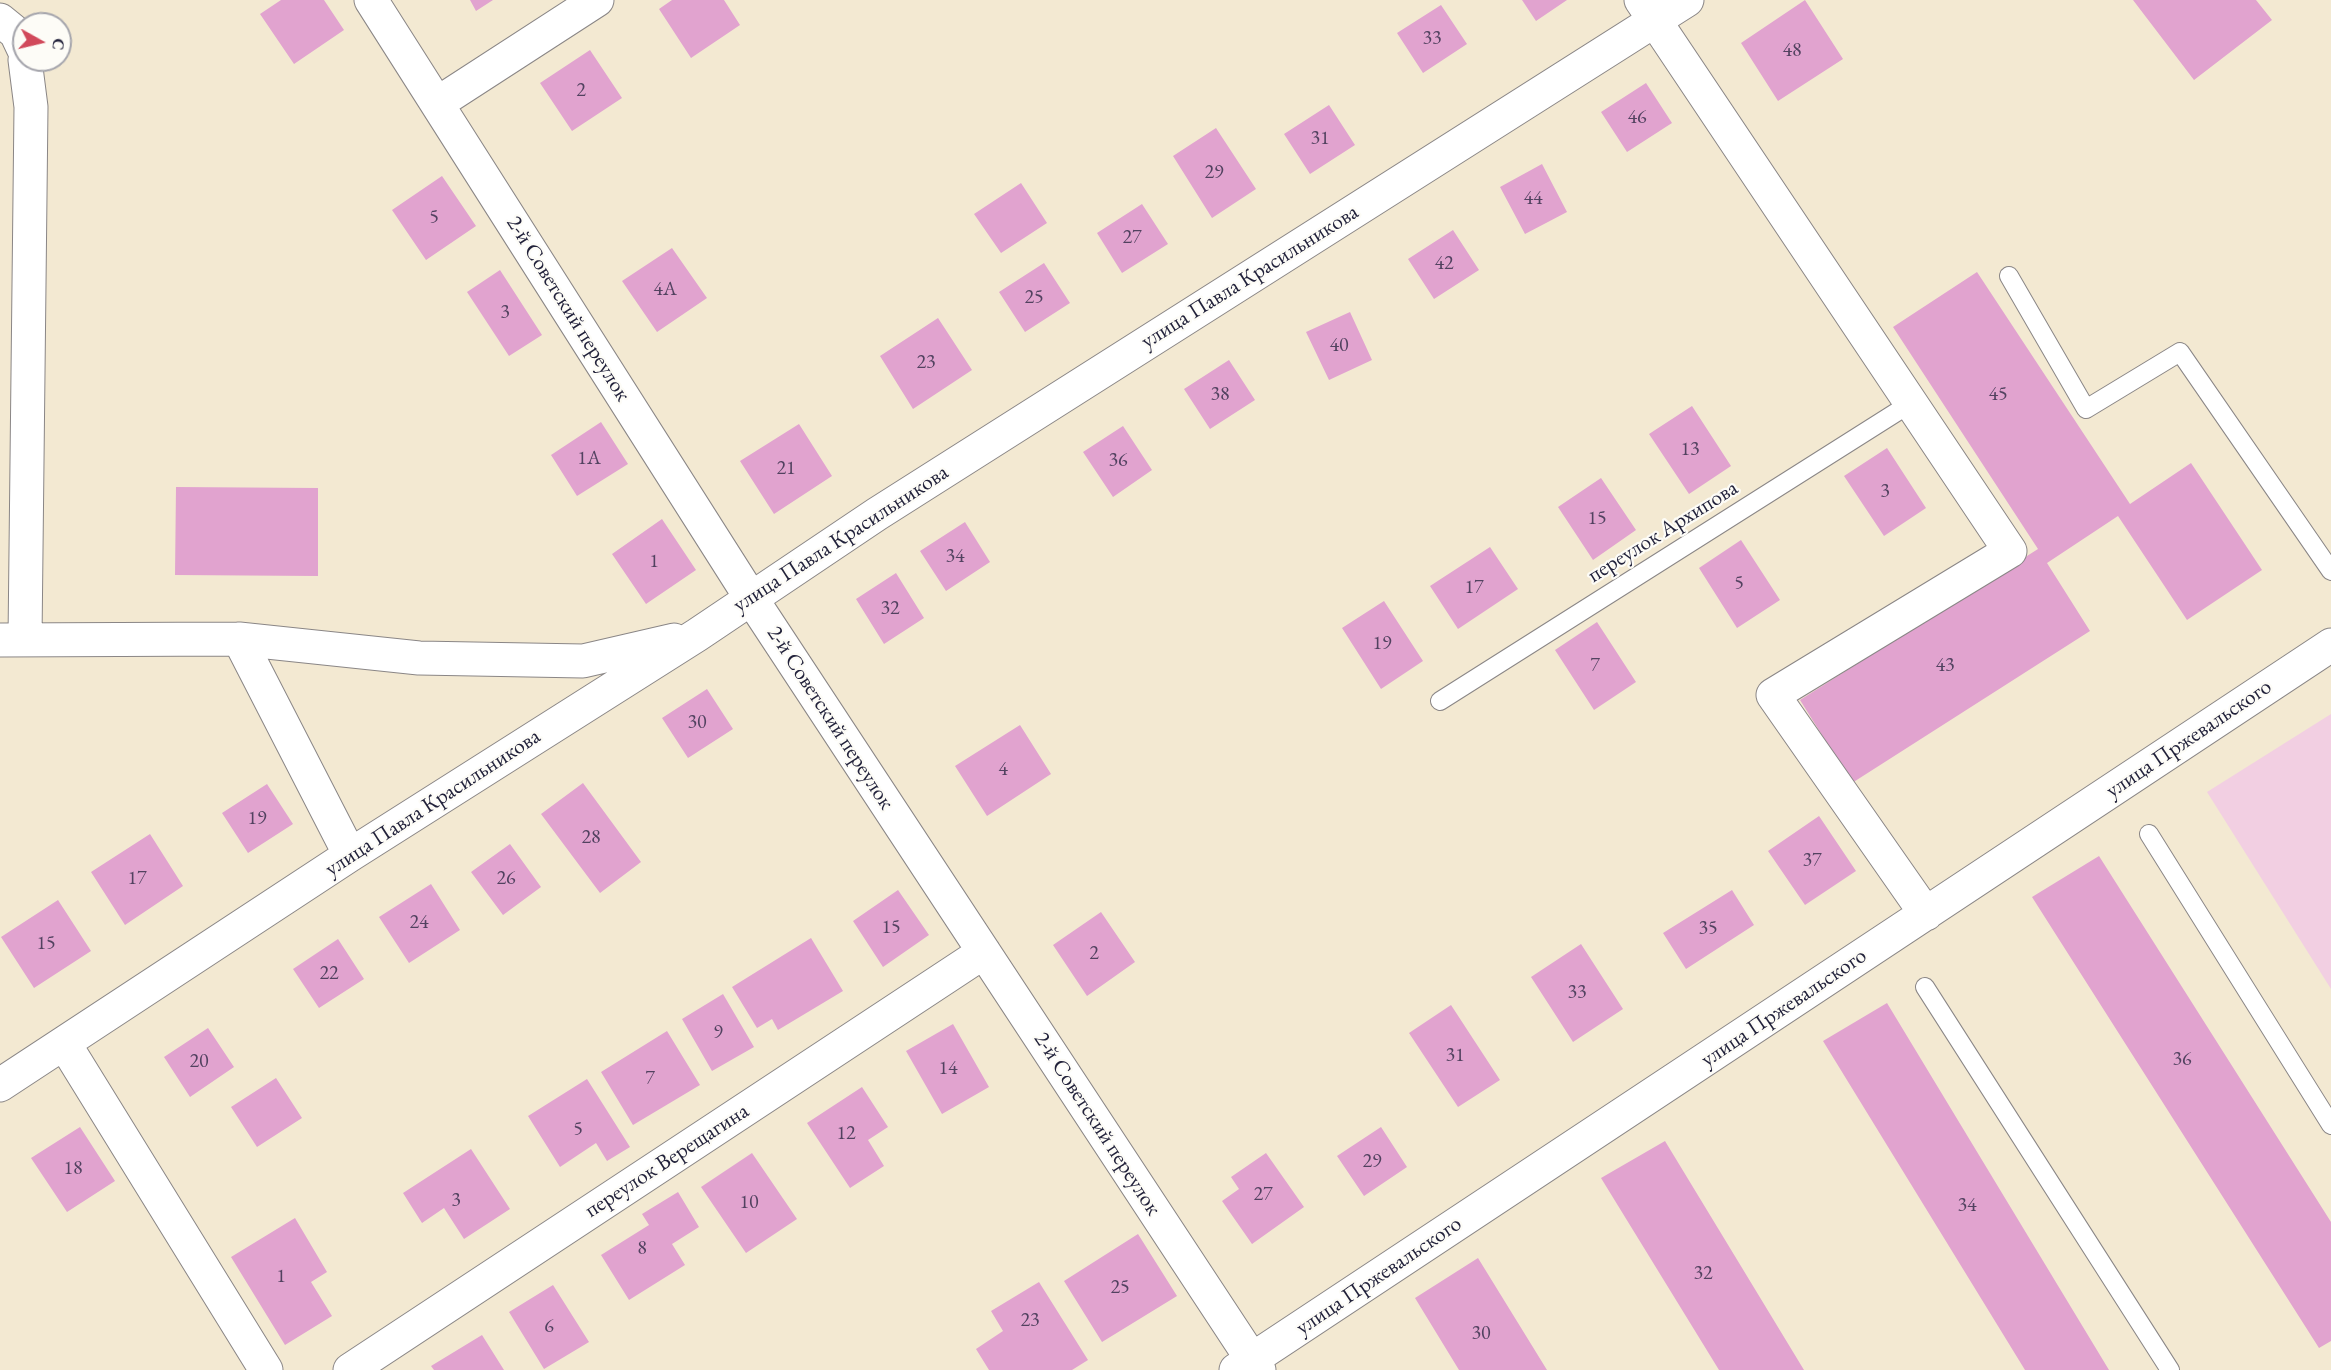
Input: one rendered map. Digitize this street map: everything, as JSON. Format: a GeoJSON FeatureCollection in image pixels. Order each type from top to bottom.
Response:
{"type":"FeatureCollection","features":[{"type":"Feature","properties":{"kind":"street","name":"2-й Советский переулок"},"geometry":{"type":"LineString","coordinates":[[371,0],[751,598],[984,952],[1249,1366]]}},
{"type":"Feature","properties":{"kind":"street"},"geometry":{"type":"LineString","coordinates":[[438,103],[597,0]]}},
{"type":"Feature","properties":{"kind":"street","name":"улица Павла Красильникова"},"geometry":{"type":"LineString","coordinates":[[0,1085],[350,855],[697,635],[877,514],[1648,10],[1687,0]]}},
{"type":"Feature","properties":{"kind":"street"},"geometry":{"type":"LineString","coordinates":[[1648,10],[2010,551],[1773,695],[1926,914]]}},
{"type":"Feature","properties":{"kind":"street"},"geometry":{"type":"LineString","coordinates":[[0,20],[12,30]]}},
{"type":"Feature","properties":{"kind":"street"},"geometry":{"type":"LineString","coordinates":[[27,72],[31,119],[13,639],[239,639],[419,658],[583,661],[697,635]]}},
{"type":"Feature","properties":{"kind":"street"},"geometry":{"type":"LineString","coordinates":[[239,639],[350,855]]}},
{"type":"Feature","properties":{"kind":"street","name":"улица Пржевальского"},"geometry":{"type":"LineString","coordinates":[[1249,1366],[2331,645]]}},
{"type":"Feature","properties":{"kind":"street","name":"переулок Верещагина"},"geometry":{"type":"LineString","coordinates":[[350,1370],[984,952]]}},
{"type":"Feature","properties":{"kind":"street"},"geometry":{"type":"LineString","coordinates":[[64,1043],[266,1370]]}},
{"type":"Feature","properties":{"kind":"lane"},"geometry":{"type":"LineString","coordinates":[[2009,276],[2086,409],[2180,352],[2331,571]]}},
{"type":"Feature","properties":{"kind":"lane","name":"переулок Архипова"},"geometry":{"type":"LineString","coordinates":[[1440,701],[1911,403]]}},
{"type":"Feature","properties":{"kind":"lane"},"geometry":{"type":"LineString","coordinates":[[2149,834],[2331,1125]]}},
{"type":"Feature","properties":{"kind":"lane"},"geometry":{"type":"LineString","coordinates":[[1925,987],[2170,1370]]}},
{"type":"Feature","properties":{"kind":"shaded area"},"geometry":{"type":"Polygon","coordinates":[[[2331,714],[2331,989],[2207,792],[2331,714]]]}},
{"type":"Feature","properties":{"kind":"building"},"geometry":{"type":"Polygon","coordinates":[[[281,0],[324,0],[344,30],[294,64],[260,14],[281,0]]]}},
{"type":"Feature","properties":{"kind":"building"},"geometry":{"type":"Polygon","coordinates":[[[470,0],[493,0],[476,11],[470,0]]]}},
{"type":"Feature","properties":{"kind":"building"},"geometry":{"type":"Polygon","coordinates":[[[672,0],[724,0],[740,25],[691,58],[659,9],[672,0]]]}},
{"type":"Feature","properties":{"kind":"building"},"geometry":{"type":"Polygon","coordinates":[[[1522,0],[1567,0],[1536,21],[1522,0]]]}},
{"type":"Feature","properties":{"kind":"building"},"geometry":{"type":"Polygon","coordinates":[[[1805,0],[1843,59],[1778,101],[1741,43],[1805,0]]]}},
{"type":"Feature","properties":{"kind":"building"},"geometry":{"type":"Polygon","coordinates":[[[2133,0],[2256,0],[2272,20],[2194,80],[2133,0]]]}},
{"type":"Feature","properties":{"kind":"building"},"geometry":{"type":"Polygon","coordinates":[[[1441,5],[1467,44],[1423,73],[1397,33],[1441,5]]]}},
{"type":"Feature","properties":{"kind":"building"},"geometry":{"type":"Polygon","coordinates":[[[590,50],[622,98],[572,131],[540,83],[590,50]]]}},
{"type":"Feature","properties":{"kind":"building"},"geometry":{"type":"Polygon","coordinates":[[[1646,83],[1672,123],[1627,152],[1601,112],[1646,83]]]}},
{"type":"Feature","properties":{"kind":"building"},"geometry":{"type":"Polygon","coordinates":[[[1329,105],[1355,145],[1310,174],[1284,134],[1329,105]]]}},
{"type":"Feature","properties":{"kind":"building"},"geometry":{"type":"Polygon","coordinates":[[[1216,128],[1256,189],[1212,218],[1173,156],[1216,128]]]}},
{"type":"Feature","properties":{"kind":"building"},"geometry":{"type":"Polygon","coordinates":[[[1542,164],[1567,212],[1525,234],[1500,187],[1542,164]]]}},
{"type":"Feature","properties":{"kind":"building"},"geometry":{"type":"Polygon","coordinates":[[[442,176],[476,226],[426,260],[392,210],[442,176]]]}},
{"type":"Feature","properties":{"kind":"building"},"geometry":{"type":"Polygon","coordinates":[[[1021,183],[1047,223],[1001,253],[974,214],[1021,183]]]}},
{"type":"Feature","properties":{"kind":"building"},"geometry":{"type":"Polygon","coordinates":[[[1142,204],[1168,244],[1122,273],[1097,233],[1142,204]]]}},
{"type":"Feature","properties":{"kind":"building"},"geometry":{"type":"Polygon","coordinates":[[[1453,230],[1479,270],[1434,299],[1408,259],[1453,230]]]}},
{"type":"Feature","properties":{"kind":"building"},"geometry":{"type":"Polygon","coordinates":[[[672,248],[707,298],[657,332],[622,281],[672,248]]]}},
{"type":"Feature","properties":{"kind":"building"},"geometry":{"type":"Polygon","coordinates":[[[1044,263],[1070,303],[1025,332],[999,292],[1044,263]]]}},
{"type":"Feature","properties":{"kind":"building"},"geometry":{"type":"Polygon","coordinates":[[[500,270],[542,335],[509,356],[467,292],[500,270]]]}},
{"type":"Feature","properties":{"kind":"building"},"geometry":{"type":"Polygon","coordinates":[[[1977,272],[2130,504],[2191,463],[2262,570],[2187,620],[2118,516],[2047,563],[2090,631],[1852,783],[1800,700],[2038,549],[1893,327],[1977,272]]]}},
{"type":"Feature","properties":{"kind":"building"},"geometry":{"type":"Polygon","coordinates":[[[1350,312],[1372,360],[1329,380],[1306,332],[1350,312]]]}},
{"type":"Feature","properties":{"kind":"building"},"geometry":{"type":"Polygon","coordinates":[[[938,318],[972,370],[913,409],[880,356],[938,318]]]}},
{"type":"Feature","properties":{"kind":"building"},"geometry":{"type":"Polygon","coordinates":[[[1229,360],[1255,400],[1210,429],[1184,389],[1229,360]]]}},
{"type":"Feature","properties":{"kind":"building"},"geometry":{"type":"Polygon","coordinates":[[[1692,406],[1731,466],[1689,494],[1649,434],[1692,406]]]}},
{"type":"Feature","properties":{"kind":"building"},"geometry":{"type":"Polygon","coordinates":[[[601,422],[628,464],[577,496],[551,455],[601,422]]]}},
{"type":"Feature","properties":{"kind":"building"},"geometry":{"type":"Polygon","coordinates":[[[799,424],[832,476],[774,514],[740,461],[799,424]]]}},
{"type":"Feature","properties":{"kind":"building"},"geometry":{"type":"Polygon","coordinates":[[[1123,426],[1152,470],[1113,497],[1083,452],[1123,426]]]}},
{"type":"Feature","properties":{"kind":"building"},"geometry":{"type":"Polygon","coordinates":[[[1887,448],[1926,508],[1884,536],[1844,476],[1887,448]]]}},
{"type":"Feature","properties":{"kind":"building"},"geometry":{"type":"Polygon","coordinates":[[[1601,478],[1636,530],[1593,560],[1558,507],[1601,478]]]}},
{"type":"Feature","properties":{"kind":"building"},"geometry":{"type":"Polygon","coordinates":[[[176,487],[318,488],[318,576],[175,575],[176,487]]]}},
{"type":"Feature","properties":{"kind":"building"},"geometry":{"type":"Polygon","coordinates":[[[662,519],[696,570],[646,604],[612,554],[662,519]]]}},
{"type":"Feature","properties":{"kind":"building"},"geometry":{"type":"Polygon","coordinates":[[[965,522],[990,562],[946,591],[920,551],[965,522]]]}},
{"type":"Feature","properties":{"kind":"building"},"geometry":{"type":"Polygon","coordinates":[[[1741,540],[1780,600],[1737,628],[1699,568],[1741,540]]]}},
{"type":"Feature","properties":{"kind":"building"},"geometry":{"type":"Polygon","coordinates":[[[1490,547],[1518,589],[1458,629],[1430,586],[1490,547]]]}},
{"type":"Feature","properties":{"kind":"building"},"geometry":{"type":"Polygon","coordinates":[[[896,573],[924,618],[884,644],[856,599],[896,573]]]}},
{"type":"Feature","properties":{"kind":"building"},"geometry":{"type":"Polygon","coordinates":[[[1384,601],[1423,661],[1381,689],[1342,628],[1384,601]]]}},
{"type":"Feature","properties":{"kind":"building"},"geometry":{"type":"Polygon","coordinates":[[[1597,622],[1636,682],[1594,710],[1555,650],[1597,622]]]}},
{"type":"Feature","properties":{"kind":"building"},"geometry":{"type":"Polygon","coordinates":[[[707,689],[733,729],[688,758],[662,718],[707,689]]]}},
{"type":"Feature","properties":{"kind":"building"},"geometry":{"type":"Polygon","coordinates":[[[1020,725],[1051,774],[987,816],[955,766],[1020,725]]]}},
{"type":"Feature","properties":{"kind":"building"},"geometry":{"type":"Polygon","coordinates":[[[583,783],[641,862],[600,893],[541,814],[583,783]]]}},
{"type":"Feature","properties":{"kind":"building"},"geometry":{"type":"Polygon","coordinates":[[[267,784],[293,824],[248,853],[222,813],[267,784]]]}},
{"type":"Feature","properties":{"kind":"building"},"geometry":{"type":"Polygon","coordinates":[[[1819,816],[1856,871],[1805,905],[1768,851],[1819,816]]]}},
{"type":"Feature","properties":{"kind":"building"},"geometry":{"type":"Polygon","coordinates":[[[150,834],[183,886],[125,925],[91,872],[150,834]]]}},
{"type":"Feature","properties":{"kind":"building"},"geometry":{"type":"Polygon","coordinates":[[[510,844],[541,887],[503,915],[471,872],[510,844]]]}},
{"type":"Feature","properties":{"kind":"building"},"geometry":{"type":"Polygon","coordinates":[[[2099,856],[2331,1222],[2331,1341],[2319,1348],[2032,897],[2099,856]]]}},
{"type":"Feature","properties":{"kind":"building"},"geometry":{"type":"Polygon","coordinates":[[[431,884],[460,930],[409,963],[379,917],[431,884]]]}},
{"type":"Feature","properties":{"kind":"building"},"geometry":{"type":"Polygon","coordinates":[[[898,890],[929,935],[883,967],[853,921],[898,890]]]}},
{"type":"Feature","properties":{"kind":"building"},"geometry":{"type":"Polygon","coordinates":[[[1732,890],[1754,925],[1686,969],[1663,933],[1732,890]]]}},
{"type":"Feature","properties":{"kind":"building"},"geometry":{"type":"Polygon","coordinates":[[[58,900],[91,951],[34,988],[1,937],[58,900]]]}},
{"type":"Feature","properties":{"kind":"building"},"geometry":{"type":"Polygon","coordinates":[[[1101,912],[1135,962],[1087,996],[1053,945],[1101,912]]]}},
{"type":"Feature","properties":{"kind":"building"},"geometry":{"type":"Polygon","coordinates":[[[811,938],[843,991],[778,1030],[772,1019],[757,1028],[732,987],[811,938]]]}},
{"type":"Feature","properties":{"kind":"building"},"geometry":{"type":"Polygon","coordinates":[[[338,939],[364,979],[319,1008],[293,969],[338,939]]]}},
{"type":"Feature","properties":{"kind":"building"},"geometry":{"type":"Polygon","coordinates":[[[1581,944],[1623,1009],[1573,1042],[1531,977],[1581,944]]]}},
{"type":"Feature","properties":{"kind":"building"},"geometry":{"type":"Polygon","coordinates":[[[723,994],[754,1047],[712,1071],[682,1019],[723,994]]]}},
{"type":"Feature","properties":{"kind":"building"},"geometry":{"type":"Polygon","coordinates":[[[1887,1003],[2109,1370],[2025,1370],[1823,1041],[1887,1003]]]}},
{"type":"Feature","properties":{"kind":"building"},"geometry":{"type":"Polygon","coordinates":[[[1451,1005],[1500,1080],[1458,1107],[1409,1033],[1451,1005]]]}},
{"type":"Feature","properties":{"kind":"building"},"geometry":{"type":"Polygon","coordinates":[[[953,1024],[989,1087],[942,1114],[906,1051],[953,1024]]]}},
{"type":"Feature","properties":{"kind":"building"},"geometry":{"type":"Polygon","coordinates":[[[208,1028],[234,1067],[190,1097],[164,1057],[208,1028]]]}},
{"type":"Feature","properties":{"kind":"building"},"geometry":{"type":"Polygon","coordinates":[[[667,1031],[700,1085],[633,1125],[601,1072],[667,1031]]]}},
{"type":"Feature","properties":{"kind":"building"},"geometry":{"type":"Polygon","coordinates":[[[276,1078],[302,1118],[257,1147],[231,1107],[276,1078]]]}},
{"type":"Feature","properties":{"kind":"building"},"geometry":{"type":"Polygon","coordinates":[[[587,1079],[630,1147],[607,1161],[596,1143],[560,1167],[528,1116],[587,1079]]]}},
{"type":"Feature","properties":{"kind":"building"},"geometry":{"type":"Polygon","coordinates":[[[862,1087],[888,1127],[868,1140],[884,1166],[850,1188],[807,1123],[862,1087]]]}},
{"type":"Feature","properties":{"kind":"building"},"geometry":{"type":"Polygon","coordinates":[[[80,1127],[115,1181],[67,1212],[31,1158],[80,1127]]]}},
{"type":"Feature","properties":{"kind":"building"},"geometry":{"type":"Polygon","coordinates":[[[1381,1127],[1407,1167],[1364,1196],[1337,1156],[1381,1127]]]}},
{"type":"Feature","properties":{"kind":"building"},"geometry":{"type":"Polygon","coordinates":[[[1665,1141],[1804,1370],[1719,1370],[1601,1178],[1665,1141]]]}},
{"type":"Feature","properties":{"kind":"building"},"geometry":{"type":"Polygon","coordinates":[[[471,1149],[510,1209],[464,1239],[444,1208],[422,1223],[403,1193],[471,1149]]]}},
{"type":"Feature","properties":{"kind":"building"},"geometry":{"type":"Polygon","coordinates":[[[752,1153],[797,1219],[746,1253],[701,1187],[752,1153]]]}},
{"type":"Feature","properties":{"kind":"building"},"geometry":{"type":"Polygon","coordinates":[[[1266,1153],[1304,1207],[1252,1244],[1222,1201],[1239,1189],[1231,1177],[1266,1153]]]}},
{"type":"Feature","properties":{"kind":"building"},"geometry":{"type":"Polygon","coordinates":[[[678,1192],[699,1227],[672,1244],[685,1265],[629,1300],[601,1255],[649,1225],[642,1214],[678,1192]]]}},
{"type":"Feature","properties":{"kind":"building"},"geometry":{"type":"Polygon","coordinates":[[[295,1218],[327,1272],[311,1282],[332,1316],[285,1345],[231,1257],[295,1218]]]}},
{"type":"Feature","properties":{"kind":"building"},"geometry":{"type":"Polygon","coordinates":[[[1138,1234],[1177,1296],[1102,1342],[1064,1281],[1138,1234]]]}},
{"type":"Feature","properties":{"kind":"building"},"geometry":{"type":"Polygon","coordinates":[[[1478,1258],[1547,1370],[1459,1370],[1415,1298],[1478,1258]]]}},
{"type":"Feature","properties":{"kind":"building"},"geometry":{"type":"Polygon","coordinates":[[[1039,1282],[1088,1360],[1072,1370],[989,1370],[976,1349],[1003,1331],[991,1311],[1039,1282]]]}},
{"type":"Feature","properties":{"kind":"building"},"geometry":{"type":"Polygon","coordinates":[[[553,1285],[589,1342],[544,1369],[509,1312],[553,1285]]]}},
{"type":"Feature","properties":{"kind":"building"},"geometry":{"type":"Polygon","coordinates":[[[482,1335],[504,1370],[434,1370],[431,1366],[482,1335]]]}}]}
